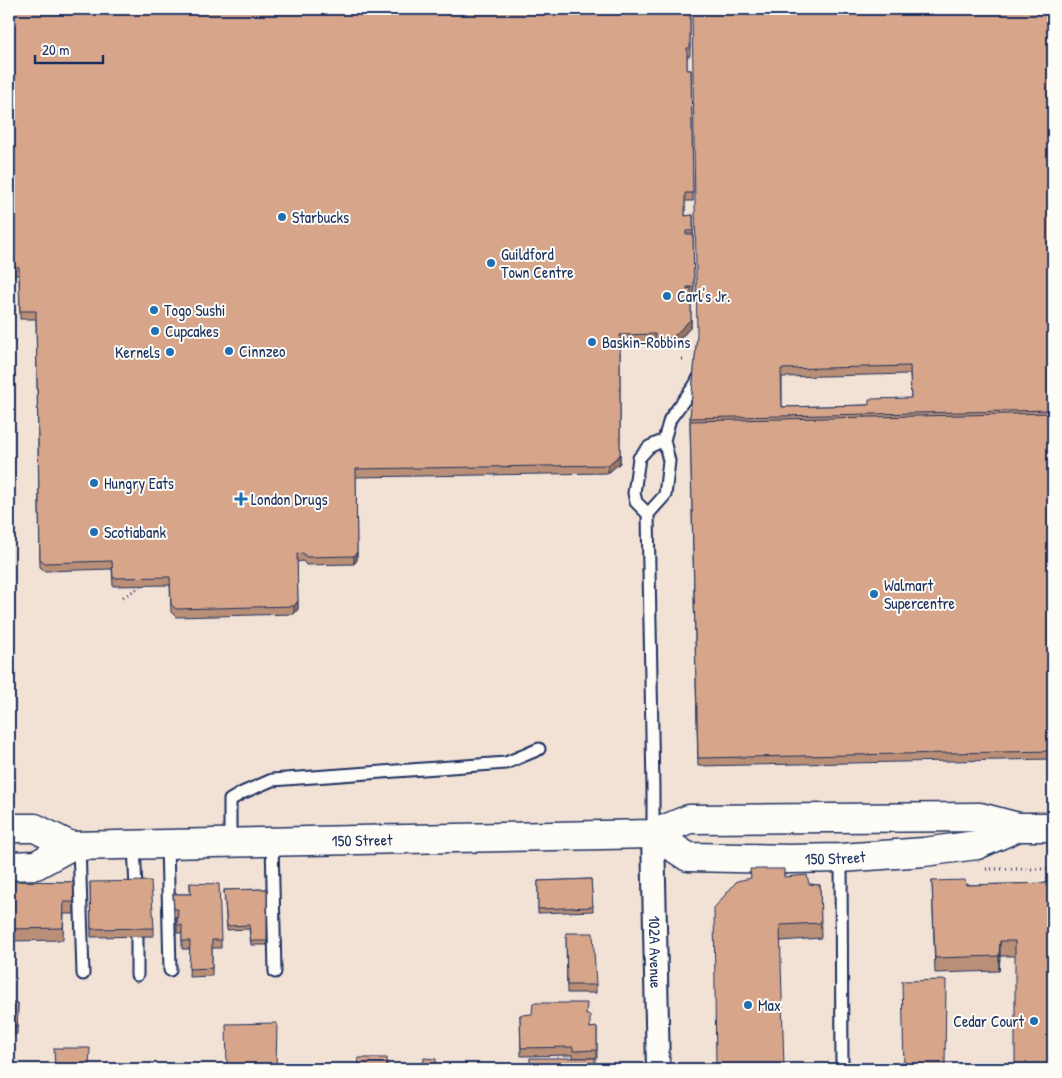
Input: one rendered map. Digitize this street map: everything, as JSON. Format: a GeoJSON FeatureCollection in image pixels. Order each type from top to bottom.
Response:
{"type":"FeatureCollection","features":[{"type":"Feature","properties":{"kind":"main road","name":"150 Street"},"geometry":{"type":"LineString","coordinates":[[9,828],[35,828],[75,845],[652,834],[689,819],[980,817],[1018,827],[1053,827]]}},
{"type":"Feature","properties":{"kind":"main road","name":"150 Street"},"geometry":{"type":"LineString","coordinates":[[652,834],[688,857],[789,859],[841,858],[924,852],[977,845],[1018,827]]}},
{"type":"Feature","properties":{"kind":"main road","name":"150 Street"},"geometry":{"type":"LineString","coordinates":[[9,866],[36,865],[75,845]]}},
{"type":"Feature","properties":{"kind":"street","name":"102A Avenue"},"geometry":{"type":"LineString","coordinates":[[652,834],[658,1069]]}},
{"type":"Feature","properties":{"kind":"lane"},"geometry":{"type":"LineString","coordinates":[[652,834],[653,789],[648,514],[665,495],[669,461],[664,440],[670,419],[695,385],[703,367]]}},
{"type":"Feature","properties":{"kind":"lane"},"geometry":{"type":"LineString","coordinates":[[648,514],[636,502],[634,493],[639,458],[649,447],[664,440]]}},
{"type":"Feature","properties":{"kind":"lane"},"geometry":{"type":"LineString","coordinates":[[230,842],[230,800],[272,780],[506,764],[538,749]]}},
{"type":"Feature","properties":{"kind":"lane"},"geometry":{"type":"LineString","coordinates":[[272,842],[275,972]]}},
{"type":"Feature","properties":{"kind":"lane"},"geometry":{"type":"LineString","coordinates":[[167,843],[170,970]]}},
{"type":"Feature","properties":{"kind":"lane"},"geometry":{"type":"LineString","coordinates":[[134,844],[136,889]]}},
{"type":"Feature","properties":{"kind":"lane"},"geometry":{"type":"LineString","coordinates":[[75,845],[83,974]]}},
{"type":"Feature","properties":{"kind":"lane"},"geometry":{"type":"LineString","coordinates":[[841,858],[842,1069]]}},
{"type":"Feature","properties":{"kind":"lane"},"geometry":{"type":"LineString","coordinates":[[137,937],[137,974]]}},
{"type":"Feature","properties":{"kind":"path"},"geometry":{"type":"LineString","coordinates":[[682,359],[687,359]]}},
{"type":"Feature","properties":{"kind":"path"},"geometry":{"type":"LineString","coordinates":[[123,597],[142,585]]}},
{"type":"Feature","properties":{"kind":"building"},"geometry":{"type":"Polygon","coordinates":[[[9,9],[690,9],[690,48],[687,48],[687,70],[691,70],[693,193],[685,193],[685,216],[693,215],[693,231],[686,231],[686,234],[693,234],[694,287],[687,287],[687,289],[691,288],[691,319],[672,338],[655,339],[655,334],[620,335],[620,455],[608,465],[356,469],[357,552],[354,556],[306,557],[303,553],[297,554],[298,601],[294,606],[176,609],[171,604],[170,577],[113,578],[112,561],[45,563],[40,559],[36,311],[20,311],[19,267],[9,267],[9,9]]]}},
{"type":"Feature","properties":{"kind":"building"},"geometry":{"type":"Polygon","coordinates":[[[692,9],[1053,9],[1053,410],[690,418],[697,334],[692,9]],[[910,366],[781,369],[782,407],[869,405],[869,399],[911,398],[910,366]]]}},
{"type":"Feature","properties":{"kind":"building","name":"Walmart Supercentre"},"geometry":{"type":"Polygon","coordinates":[[[1053,413],[1053,751],[698,758],[690,421],[1053,413]]]}},
{"type":"Feature","properties":{"kind":"building","name":"Max"},"geometry":{"type":"Polygon","coordinates":[[[750,869],[784,869],[784,877],[807,875],[809,884],[820,885],[821,923],[780,925],[784,1069],[716,1069],[714,908],[737,881],[751,878],[750,869]]]}},
{"type":"Feature","properties":{"kind":"building"},"geometry":{"type":"Polygon","coordinates":[[[591,879],[593,907],[538,909],[538,881],[591,879]]]}},
{"type":"Feature","properties":{"kind":"building","name":"Cedar Court"},"geometry":{"type":"Polygon","coordinates":[[[965,880],[966,885],[1053,883],[1053,1069],[1015,1069],[1015,941],[1000,941],[999,956],[935,958],[932,881],[965,880]]]}},
{"type":"Feature","properties":{"kind":"building"},"geometry":{"type":"Polygon","coordinates":[[[9,881],[73,882],[74,902],[64,902],[63,928],[9,929],[9,881]]]}},
{"type":"Feature","properties":{"kind":"building"},"geometry":{"type":"Polygon","coordinates":[[[151,881],[154,928],[91,929],[90,882],[151,881]]]}},
{"type":"Feature","properties":{"kind":"building"},"geometry":{"type":"Polygon","coordinates":[[[190,883],[219,884],[221,940],[212,940],[212,968],[189,969],[190,941],[182,941],[182,925],[177,925],[178,909],[174,909],[173,894],[191,894],[190,883]]]}},
{"type":"Feature","properties":{"kind":"building"},"geometry":{"type":"Polygon","coordinates":[[[267,889],[267,941],[251,941],[249,925],[227,926],[224,890],[267,889]]]}},
{"type":"Feature","properties":{"kind":"building"},"geometry":{"type":"Polygon","coordinates":[[[566,933],[593,933],[596,985],[567,985],[566,933]]]}},
{"type":"Feature","properties":{"kind":"building"},"geometry":{"type":"Polygon","coordinates":[[[946,980],[945,1069],[904,1069],[902,981],[946,980]]]}},
{"type":"Feature","properties":{"kind":"building"},"geometry":{"type":"Polygon","coordinates":[[[9,1003],[18,1003],[17,1026],[9,1027],[9,1003]]]}},
{"type":"Feature","properties":{"kind":"building"},"geometry":{"type":"Polygon","coordinates":[[[533,1003],[587,1003],[586,1015],[590,1015],[590,1028],[597,1027],[597,1050],[573,1051],[573,1047],[521,1048],[520,1015],[532,1014],[533,1003]]]}},
{"type":"Feature","properties":{"kind":"building"},"geometry":{"type":"Polygon","coordinates":[[[277,1023],[276,1069],[227,1069],[226,1024],[277,1023]]]}},
{"type":"Feature","properties":{"kind":"building"},"geometry":{"type":"Polygon","coordinates":[[[54,1048],[90,1048],[89,1069],[55,1069],[54,1048]]]}},
{"type":"Feature","properties":{"kind":"building"},"geometry":{"type":"Polygon","coordinates":[[[358,1058],[387,1058],[387,1069],[359,1069],[358,1058]]]}},
{"type":"Feature","properties":{"kind":"building"},"geometry":{"type":"Polygon","coordinates":[[[424,1058],[436,1059],[436,1069],[423,1069],[424,1058]]]}},
{"type":"Feature","properties":{"kind":"building"},"geometry":{"type":"Polygon","coordinates":[[[530,1058],[595,1058],[595,1069],[530,1069],[530,1058]]]}},
{"type":"Feature","properties":{"kind":"building"},"geometry":{"type":"Polygon","coordinates":[[[175,1067],[193,1067],[193,1069],[175,1069],[175,1067]]]}},
{"type":"Feature","properties":{"kind":"place","name":"Starbucks"},"geometry":{"type":"Point","coordinates":[282,217]}},
{"type":"Feature","properties":{"kind":"place","name":"Guildford Town Centre"},"geometry":{"type":"Point","coordinates":[491,263]}},
{"type":"Feature","properties":{"kind":"place","name":"Carl's Jr."},"geometry":{"type":"Point","coordinates":[667,296]}},
{"type":"Feature","properties":{"kind":"place","name":"Togo Sushi"},"geometry":{"type":"Point","coordinates":[154,310]}},
{"type":"Feature","properties":{"kind":"place","name":"Cupcakes"},"geometry":{"type":"Point","coordinates":[155,331]}},
{"type":"Feature","properties":{"kind":"place","name":"Baskin-Robbins"},"geometry":{"type":"Point","coordinates":[592,342]}},
{"type":"Feature","properties":{"kind":"place","name":"Cinnzeo"},"geometry":{"type":"Point","coordinates":[229,351]}},
{"type":"Feature","properties":{"kind":"place","name":"Kernels"},"geometry":{"type":"Point","coordinates":[170,352]}},
{"type":"Feature","properties":{"kind":"place","name":"Hungry Eats"},"geometry":{"type":"Point","coordinates":[94,483]}},
{"type":"Feature","properties":{"kind":"place","name":"London Drugs"},"geometry":{"type":"Point","coordinates":[241,499]}},
{"type":"Feature","properties":{"kind":"place","name":"Scotiabank"},"geometry":{"type":"Point","coordinates":[94,532]}},
{"type":"Feature","properties":{"kind":"place","name":"Walmart Supercentre"},"geometry":{"type":"Point","coordinates":[874,594]}},
{"type":"Feature","properties":{"kind":"place","name":"Max"},"geometry":{"type":"Point","coordinates":[748,1005]}},
{"type":"Feature","properties":{"kind":"place","name":"Cedar Court"},"geometry":{"type":"Point","coordinates":[1034,1021]}}]}
